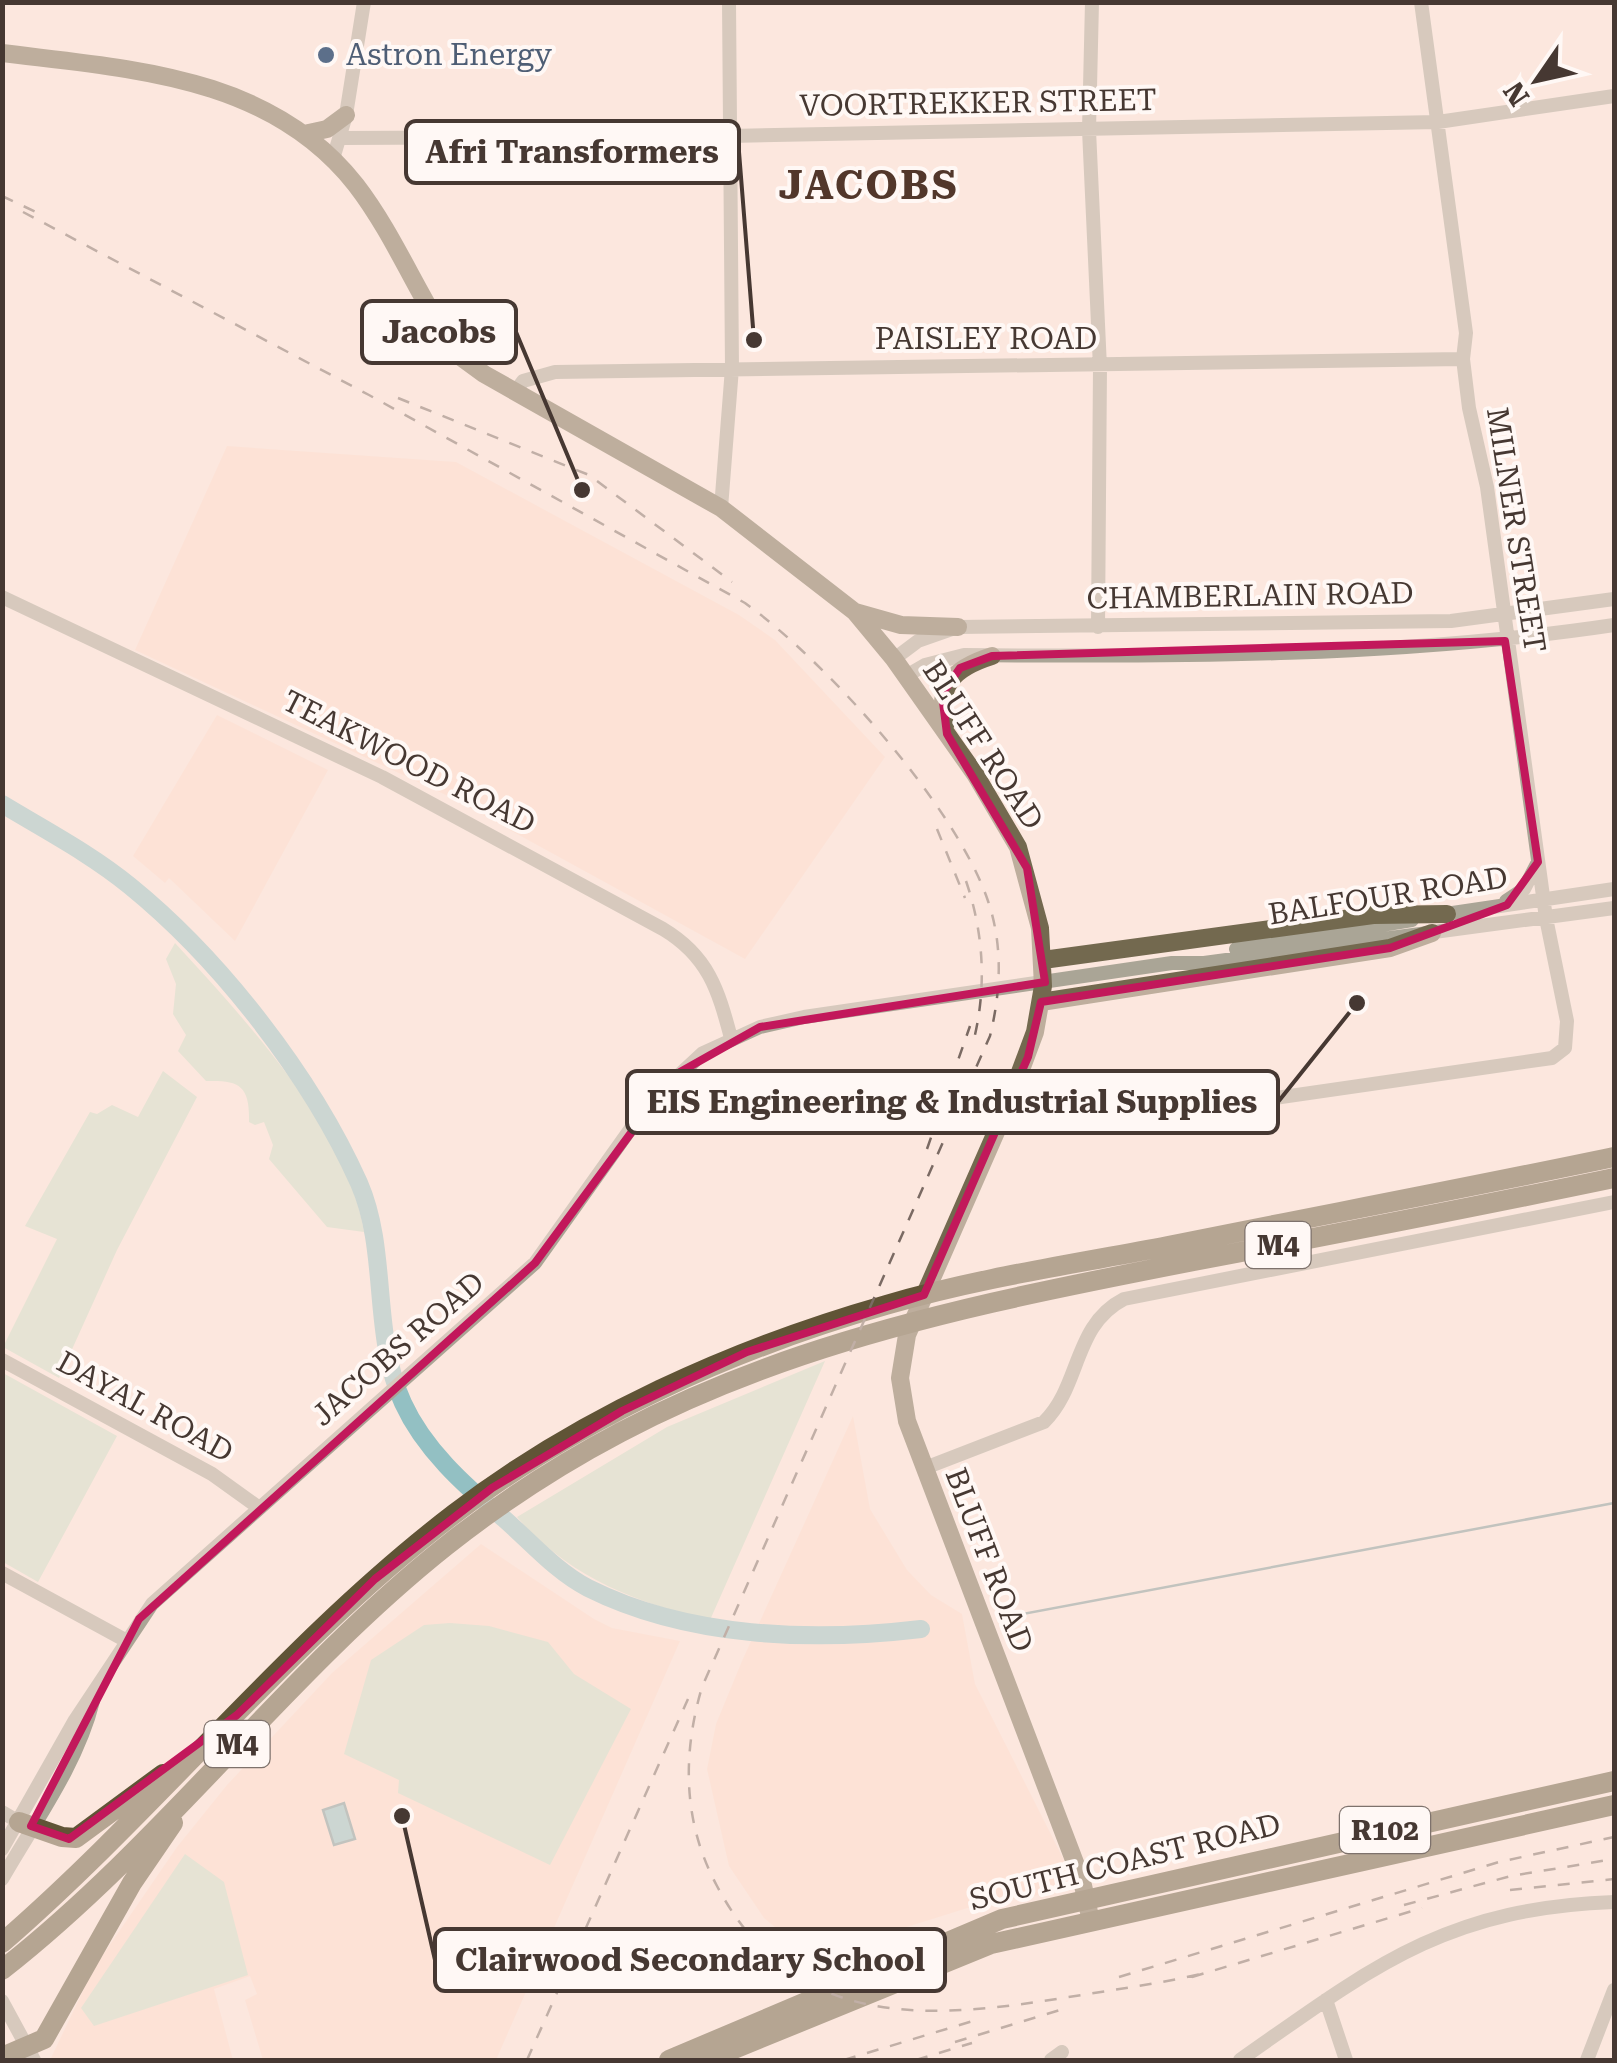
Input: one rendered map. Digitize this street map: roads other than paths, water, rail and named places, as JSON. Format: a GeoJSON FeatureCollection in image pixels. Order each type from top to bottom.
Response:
{"type":"FeatureCollection","features":[{"type":"Feature","properties":{"kind":"highway","name":"M4"},"geometry":{"type":"LineString","coordinates":[[2,1942],[61,1892],[375,1579],[639,1403],[747,1352],[952,1289],[1608,1158]]}},
{"type":"Feature","properties":{"kind":"highway","name":"M4"},"geometry":{"type":"LineString","coordinates":[[499,1496],[616,1434],[787,1358],[942,1312],[1614,1178]]}},
{"type":"Feature","properties":{"kind":"highway","name":"M4"},"geometry":{"type":"LineString","coordinates":[[7,1967],[79,1905],[318,1660],[461,1522]]}},
{"type":"Feature","properties":{"kind":"highway"},"geometry":{"type":"LineString","coordinates":[[18,1820],[69,1839],[90,1830],[237,1715]]}},
{"type":"Feature","properties":{"kind":"highway","name":"SOUTH COAST ROAD"},"geometry":{"type":"LineString","coordinates":[[668,2060],[986,1924],[1087,1897],[1614,1781]]}},
{"type":"Feature","properties":{"kind":"highway"},"geometry":{"type":"LineString","coordinates":[[15,2054],[44,2040],[132,1884],[201,1782]]}},
{"type":"Feature","properties":{"kind":"highway","name":"SOUTH COAST ROAD"},"geometry":{"type":"LineString","coordinates":[[707,2060],[991,1944],[1614,1805]]}},
{"type":"Feature","properties":{"kind":"main road","name":"BLUFF ROAD"},"geometry":{"type":"LineString","coordinates":[[2,53],[185,79],[250,102],[304,134],[333,160],[376,214],[458,355],[515,392],[720,508],[855,612],[894,659],[1003,817],[1027,868],[1043,960],[1041,1002],[1028,1057],[901,1357],[902,1398],[1087,1897],[1091,1920]]}},
{"type":"Feature","properties":{"kind":"main road"},"geometry":{"type":"LineString","coordinates":[[304,134],[327,129],[346,116]]}},
{"type":"Feature","properties":{"kind":"main road"},"geometry":{"type":"LineString","coordinates":[[855,612],[901,624],[958,627]]}},
{"type":"Feature","properties":{"kind":"main road"},"geometry":{"type":"LineString","coordinates":[[947,734],[941,706],[949,679],[960,668],[992,656]]}},
{"type":"Feature","properties":{"kind":"main road"},"geometry":{"type":"LineString","coordinates":[[1043,960],[1373,916],[1447,914]]}},
{"type":"Feature","properties":{"kind":"main road"},"geometry":{"type":"LineString","coordinates":[[1041,1002],[1390,948],[1432,932]]}},
{"type":"Feature","properties":{"kind":"street"},"geometry":{"type":"LineString","coordinates":[[333,160],[342,138],[364,2]]}},
{"type":"Feature","properties":{"kind":"street"},"geometry":{"type":"LineString","coordinates":[[720,508],[732,368],[728,2]]}},
{"type":"Feature","properties":{"kind":"street"},"geometry":{"type":"LineString","coordinates":[[1092,2],[1090,130],[1100,367],[1098,626]]}},
{"type":"Feature","properties":{"kind":"street","name":"MILNER STREET"},"geometry":{"type":"LineString","coordinates":[[1007,1107],[1050,1125],[1074,1127],[1552,1058],[1565,1048],[1567,1021],[1546,918],[1505,641],[1487,486],[1473,439],[1463,359],[1466,332],[1420,2]]}},
{"type":"Feature","properties":{"kind":"street","name":"VOORTREKKER STREET"},"geometry":{"type":"LineString","coordinates":[[342,138],[729,136],[1438,122],[1614,96]]}},
{"type":"Feature","properties":{"kind":"street","name":"PAISLEY ROAD"},"geometry":{"type":"LineString","coordinates":[[515,392],[539,374],[1463,359]]}},
{"type":"Feature","properties":{"kind":"street","name":"TEAKWOOD ROAD"},"geometry":{"type":"LineString","coordinates":[[2,597],[382,777],[663,929],[691,948],[710,970],[732,1038]]}},
{"type":"Feature","properties":{"kind":"street","name":"CHAMBERLAIN ROAD"},"geometry":{"type":"LineString","coordinates":[[894,659],[918,641],[958,627],[1502,616],[1614,599]]}},
{"type":"Feature","properties":{"kind":"street","name":"CHAMBERLAIN ROAD"},"geometry":{"type":"LineString","coordinates":[[906,676],[946,657],[1384,650],[1505,641],[1614,625]]}},
{"type":"Feature","properties":{"kind":"street"},"geometry":{"type":"LineString","coordinates":[[1486,908],[1524,890],[1538,862]]}},
{"type":"Feature","properties":{"kind":"street","name":"BALFOUR ROAD"},"geometry":{"type":"LineString","coordinates":[[1169,964],[1201,954],[1614,888]]}},
{"type":"Feature","properties":{"kind":"street","name":"BALFOUR ROAD"},"geometry":{"type":"LineString","coordinates":[[732,1038],[823,1014],[1169,964],[1614,908]]}},
{"type":"Feature","properties":{"kind":"street","name":"JACOBS ROAD"},"geometry":{"type":"LineString","coordinates":[[2,1849],[125,1640],[170,1585],[535,1263],[660,1090],[703,1053],[732,1038]]}},
{"type":"Feature","properties":{"kind":"street"},"geometry":{"type":"LineString","coordinates":[[925,1468],[1044,1422],[1058,1406],[1090,1330],[1100,1316],[1124,1299],[1614,1202]]}},
{"type":"Feature","properties":{"kind":"street","name":"DAYAL ROAD"},"geometry":{"type":"LineString","coordinates":[[2,1360],[222,1480],[258,1507]]}},
{"type":"Feature","properties":{"kind":"street"},"geometry":{"type":"LineString","coordinates":[[2,1573],[125,1640]]}},
{"type":"Feature","properties":{"kind":"street","name":"JACOBS ROAD"},"geometry":{"type":"LineString","coordinates":[[2,1880],[18,1820]]}},
{"type":"Feature","properties":{"kind":"street"},"geometry":{"type":"LineString","coordinates":[[1240,2060],[1260,2054],[1326,2000],[1380,1964],[1454,1928],[1534,1908],[1614,1902]]}},
{"type":"Feature","properties":{"kind":"street"},"geometry":{"type":"LineString","coordinates":[[1587,2060],[1614,1990]]}},
{"type":"Feature","properties":{"kind":"street"},"geometry":{"type":"LineString","coordinates":[[1326,2000],[1346,2060]]}},
{"type":"Feature","properties":{"kind":"street"},"geometry":{"type":"LineString","coordinates":[[2,2002],[15,2054]]}},
{"type":"Feature","properties":{"kind":"water"},"geometry":{"type":"Polygon","coordinates":[[[344,1803],[355,1839],[334,1845],[323,1810],[344,1803]]]}},
{"type":"Feature","properties":{"kind":"waterway"},"geometry":{"type":"LineString","coordinates":[[2,804],[100,863],[164,915],[229,984],[289,1061],[339,1143],[368,1209],[387,1349],[403,1403],[422,1436],[446,1465],[543,1555],[588,1588],[627,1605],[709,1626],[794,1635],[921,1629]]}},
{"type":"Feature","properties":{"kind":"waterway"},"geometry":{"type":"LineString","coordinates":[[1001,1618],[1614,1503]]}},
{"type":"Feature","properties":{"kind":"railway"},"geometry":{"type":"LineString","coordinates":[[2,196],[38,213]]}},
{"type":"Feature","properties":{"kind":"railway"},"geometry":{"type":"LineString","coordinates":[[23,212],[369,395],[745,603],[813,661],[849,698],[885,738],[948,823],[972,863],[996,934],[998,985],[990,1036],[702,1687],[689,1763],[692,1813],[717,1886],[748,1933],[784,1967],[824,1991],[867,2004],[913,2010],[962,2010],[1135,1987],[1205,1973]]}},
{"type":"Feature","properties":{"kind":"railway"},"geometry":{"type":"LineString","coordinates":[[398,398],[589,475],[732,582]]}},
{"type":"Feature","properties":{"kind":"railway"},"geometry":{"type":"LineString","coordinates":[[937,829],[965,898]]}},
{"type":"Feature","properties":{"kind":"railway"},"geometry":{"type":"LineString","coordinates":[[966,881],[977,921],[982,962],[973,1043]]}},
{"type":"Feature","properties":{"kind":"railway"},"geometry":{"type":"LineString","coordinates":[[927,1149],[970,1026]]}},
{"type":"Feature","properties":{"kind":"railway"},"geometry":{"type":"LineString","coordinates":[[527,2060],[688,1699]]}},
{"type":"Feature","properties":{"kind":"railway"},"geometry":{"type":"LineString","coordinates":[[1119,1977],[1499,1862],[1614,1837]]}},
{"type":"Feature","properties":{"kind":"railway"},"geometry":{"type":"LineString","coordinates":[[1404,1905],[1511,1876],[1614,1859]]}},
{"type":"Feature","properties":{"kind":"railway"},"geometry":{"type":"LineString","coordinates":[[1510,1890],[1614,1879]]}},
{"type":"Feature","properties":{"kind":"railway"},"geometry":{"type":"LineString","coordinates":[[1192,1977],[1422,1908]]}},
{"type":"Feature","properties":{"kind":"railway"},"geometry":{"type":"LineString","coordinates":[[955,2042],[1060,2010]]}},
{"type":"Feature","properties":{"kind":"railway"},"geometry":{"type":"LineString","coordinates":[[844,2060],[976,2020]]}},
{"type":"Feature","properties":{"kind":"railway"},"geometry":{"type":"LineString","coordinates":[[916,2060],[972,2043]]}},
{"type":"Feature","properties":{"kind":"place","name":"Astron Energy"},"geometry":{"type":"Point","coordinates":[326,55]}},
{"type":"Feature","properties":{"kind":"place","name":"Afri Transformers"},"geometry":{"type":"Point","coordinates":[754,340]}},
{"type":"Feature","properties":{"kind":"place","name":"Jacobs"},"geometry":{"type":"Point","coordinates":[582,490]}},
{"type":"Feature","properties":{"kind":"place","name":"EIS Engineering & Industrial Supplies"},"geometry":{"type":"Point","coordinates":[1357,1003]}},
{"type":"Feature","properties":{"kind":"place","name":"Clairwood Secondary School"},"geometry":{"type":"Point","coordinates":[402,1816]}},
{"type":"Feature","properties":{"kind":"district","name":"JACOBS"},"geometry":{"type":"Point","coordinates":[869,185]}}]}
